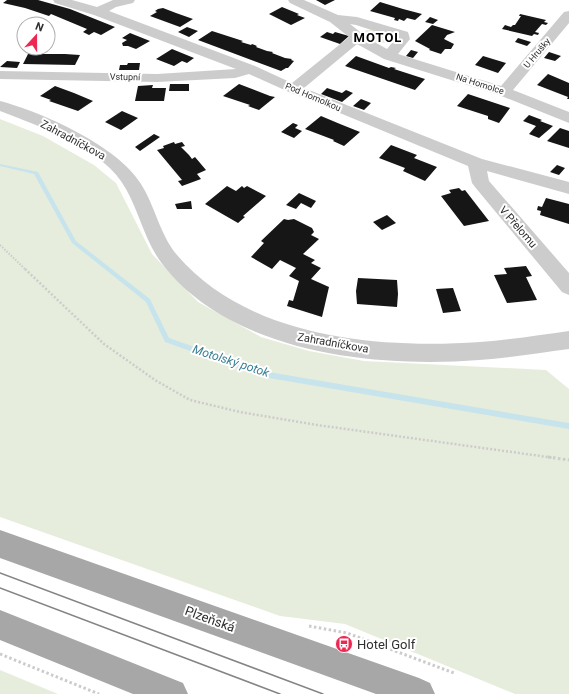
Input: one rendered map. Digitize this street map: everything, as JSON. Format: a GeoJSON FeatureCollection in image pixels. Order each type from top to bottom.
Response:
{"type":"FeatureCollection","features":[{"type":"Feature","properties":{"kind":"main road","name":"Plzeňská"},"geometry":{"type":"LineString","coordinates":[[0,544],[419,694]]}},
{"type":"Feature","properties":{"kind":"main road"},"geometry":{"type":"LineString","coordinates":[[0,625],[172,694]]}},
{"type":"Feature","properties":{"kind":"street","name":"Pod Homolkou"},"geometry":{"type":"LineString","coordinates":[[59,0],[99,12],[250,69],[294,89],[476,163],[569,188]]}},
{"type":"Feature","properties":{"kind":"street"},"geometry":{"type":"LineString","coordinates":[[99,12],[112,4],[129,0]]}},
{"type":"Feature","properties":{"kind":"street","name":"Na Homolce"},"geometry":{"type":"LineString","coordinates":[[294,0],[335,19],[354,34],[356,38],[389,56],[504,92],[569,118]]}},
{"type":"Feature","properties":{"kind":"street","name":"U Hrušky"},"geometry":{"type":"LineString","coordinates":[[504,92],[569,15]]}},
{"type":"Feature","properties":{"kind":"street","name":"Na Homolce"},"geometry":{"type":"LineString","coordinates":[[335,19],[357,21],[403,36],[403,39],[389,56]]}},
{"type":"Feature","properties":{"kind":"street"},"geometry":{"type":"LineString","coordinates":[[294,89],[356,38]]}},
{"type":"Feature","properties":{"kind":"street","name":"Vstupní"},"geometry":{"type":"LineString","coordinates":[[0,74],[157,78],[235,74],[250,69]]}},
{"type":"Feature","properties":{"kind":"street","name":"Zahradníčkova"},"geometry":{"type":"LineString","coordinates":[[0,106],[60,131],[91,148],[115,164],[133,185],[159,242],[169,259],[185,278],[214,301],[266,327],[300,338],[378,350],[408,352],[468,352],[569,340]]}},
{"type":"Feature","properties":{"kind":"street","name":"V Přelomu"},"geometry":{"type":"LineString","coordinates":[[476,163],[481,183],[569,287]]}},
{"type":"Feature","properties":{"kind":"path"},"geometry":{"type":"LineString","coordinates":[[0,245],[104,344],[155,380],[190,400],[240,412],[317,425],[569,460]]}},
{"type":"Feature","properties":{"kind":"path"},"geometry":{"type":"LineString","coordinates":[[347,634],[454,673]]}},
{"type":"Feature","properties":{"kind":"path"},"geometry":{"type":"LineString","coordinates":[[0,654],[99,694]]}},
{"type":"Feature","properties":{"kind":"green space"},"geometry":{"type":"Polygon","coordinates":[[[366,30],[382,32],[391,37],[386,43],[375,42],[364,35],[363,33],[366,30]]]}},
{"type":"Feature","properties":{"kind":"green space"},"geometry":{"type":"Polygon","coordinates":[[[0,119],[43,136],[94,165],[116,183],[152,254],[198,302],[261,337],[309,351],[364,361],[546,370],[569,389],[569,694],[515,694],[345,624],[280,616],[0,517],[0,119]]]}},
{"type":"Feature","properties":{"kind":"green space"},"geometry":{"type":"Polygon","coordinates":[[[0,670],[58,694],[0,694],[0,670]]]}},
{"type":"Feature","properties":{"kind":"building"},"geometry":{"type":"Polygon","coordinates":[[[7,0],[38,0],[70,9],[115,27],[101,35],[94,32],[89,35],[83,32],[87,29],[51,14],[49,16],[3,3],[7,0]]]}},
{"type":"Feature","properties":{"kind":"building"},"geometry":{"type":"Polygon","coordinates":[[[316,0],[335,0],[325,5],[316,0]]]}},
{"type":"Feature","properties":{"kind":"building"},"geometry":{"type":"Polygon","coordinates":[[[380,2],[422,14],[415,20],[407,18],[404,21],[399,19],[398,21],[394,20],[395,18],[370,11],[380,2]]]}},
{"type":"Feature","properties":{"kind":"building"},"geometry":{"type":"Polygon","coordinates":[[[282,7],[305,18],[291,25],[269,14],[282,7]]]}},
{"type":"Feature","properties":{"kind":"building"},"geometry":{"type":"Polygon","coordinates":[[[163,8],[193,19],[180,27],[150,16],[157,12],[155,11],[158,9],[163,8]]]}},
{"type":"Feature","properties":{"kind":"building"},"geometry":{"type":"Polygon","coordinates":[[[520,14],[546,20],[544,22],[548,23],[546,25],[542,24],[535,32],[539,33],[538,35],[534,34],[532,36],[502,29],[505,25],[511,27],[515,25],[521,16],[519,16],[520,14]]]}},
{"type":"Feature","properties":{"kind":"building"},"geometry":{"type":"Polygon","coordinates":[[[430,17],[438,20],[433,24],[425,22],[430,17]]]}},
{"type":"Feature","properties":{"kind":"building"},"geometry":{"type":"Polygon","coordinates":[[[432,25],[455,32],[447,35],[444,39],[454,44],[451,49],[445,49],[441,54],[429,50],[430,49],[415,41],[432,25]]]}},
{"type":"Feature","properties":{"kind":"building"},"geometry":{"type":"Polygon","coordinates":[[[187,27],[198,31],[189,37],[178,32],[187,27]]]}},
{"type":"Feature","properties":{"kind":"building"},"geometry":{"type":"Polygon","coordinates":[[[212,31],[243,41],[241,42],[252,44],[257,46],[256,47],[294,61],[288,68],[281,71],[198,40],[212,31]]]}},
{"type":"Feature","properties":{"kind":"building"},"geometry":{"type":"Polygon","coordinates":[[[327,32],[333,34],[335,32],[349,36],[340,44],[320,37],[327,32]]]}},
{"type":"Feature","properties":{"kind":"building"},"geometry":{"type":"Polygon","coordinates":[[[130,33],[150,41],[136,49],[123,46],[122,43],[127,40],[122,38],[130,33]]]}},
{"type":"Feature","properties":{"kind":"building"},"geometry":{"type":"Polygon","coordinates":[[[518,38],[531,42],[527,46],[515,42],[518,38]]]}},
{"type":"Feature","properties":{"kind":"building"},"geometry":{"type":"Polygon","coordinates":[[[172,49],[194,58],[187,63],[182,61],[174,66],[156,59],[172,49]]]}},
{"type":"Feature","properties":{"kind":"building"},"geometry":{"type":"Polygon","coordinates":[[[411,50],[418,52],[413,58],[406,56],[411,50]]]}},
{"type":"Feature","properties":{"kind":"building"},"geometry":{"type":"Polygon","coordinates":[[[549,52],[561,56],[555,61],[544,58],[549,52]]]}},
{"type":"Feature","properties":{"kind":"building"},"geometry":{"type":"Polygon","coordinates":[[[56,54],[80,55],[75,65],[23,64],[27,56],[56,56],[56,54]]]}},
{"type":"Feature","properties":{"kind":"building"},"geometry":{"type":"Polygon","coordinates":[[[356,56],[389,68],[396,68],[394,69],[425,79],[415,90],[345,66],[356,56]]]}},
{"type":"Feature","properties":{"kind":"building"},"geometry":{"type":"Polygon","coordinates":[[[483,56],[506,63],[498,73],[475,65],[483,56]]]}},
{"type":"Feature","properties":{"kind":"building"},"geometry":{"type":"Polygon","coordinates":[[[7,61],[20,62],[17,68],[0,67],[7,61]]]}},
{"type":"Feature","properties":{"kind":"building"},"geometry":{"type":"Polygon","coordinates":[[[128,63],[140,63],[139,70],[119,70],[120,65],[127,65],[128,63]]]}},
{"type":"Feature","properties":{"kind":"building"},"geometry":{"type":"Polygon","coordinates":[[[548,74],[569,83],[569,99],[567,99],[568,97],[537,85],[548,74]]]}},
{"type":"Feature","properties":{"kind":"building"},"geometry":{"type":"Polygon","coordinates":[[[170,84],[189,84],[189,91],[169,91],[170,84]]]}},
{"type":"Feature","properties":{"kind":"building"},"geometry":{"type":"Polygon","coordinates":[[[239,84],[275,97],[259,110],[248,106],[250,105],[223,96],[239,84]]]}},
{"type":"Feature","properties":{"kind":"building"},"geometry":{"type":"Polygon","coordinates":[[[153,85],[152,88],[166,88],[164,101],[135,101],[138,86],[153,85]]]}},
{"type":"Feature","properties":{"kind":"building"},"geometry":{"type":"Polygon","coordinates":[[[55,86],[93,101],[78,111],[49,101],[51,100],[40,96],[55,86]]]}},
{"type":"Feature","properties":{"kind":"building"},"geometry":{"type":"Polygon","coordinates":[[[327,88],[342,93],[346,90],[353,93],[342,102],[321,94],[327,88]]]}},
{"type":"Feature","properties":{"kind":"building"},"geometry":{"type":"Polygon","coordinates":[[[468,94],[510,108],[499,123],[488,119],[488,116],[457,106],[468,94]]]}},
{"type":"Feature","properties":{"kind":"building"},"geometry":{"type":"Polygon","coordinates":[[[361,99],[371,103],[364,110],[353,106],[361,99]]]}},
{"type":"Feature","properties":{"kind":"building"},"geometry":{"type":"Polygon","coordinates":[[[122,111],[138,118],[121,130],[105,122],[122,111]]]}},
{"type":"Feature","properties":{"kind":"building"},"geometry":{"type":"Polygon","coordinates":[[[529,115],[553,126],[539,138],[529,134],[536,126],[523,121],[529,115]]]}},
{"type":"Feature","properties":{"kind":"building"},"geometry":{"type":"Polygon","coordinates":[[[321,116],[360,132],[344,146],[333,141],[334,140],[305,129],[321,116]]]}},
{"type":"Feature","properties":{"kind":"building"},"geometry":{"type":"Polygon","coordinates":[[[293,123],[298,125],[295,128],[302,131],[294,138],[281,132],[293,123]]]}},
{"type":"Feature","properties":{"kind":"building"},"geometry":{"type":"Polygon","coordinates":[[[560,128],[569,131],[569,148],[547,141],[560,128]]]}},
{"type":"Feature","properties":{"kind":"building"},"geometry":{"type":"Polygon","coordinates":[[[154,134],[160,137],[140,151],[135,147],[154,134]]]}},
{"type":"Feature","properties":{"kind":"building"},"geometry":{"type":"Polygon","coordinates":[[[174,142],[175,144],[182,142],[185,146],[181,147],[192,159],[195,157],[206,170],[197,174],[201,179],[182,186],[178,181],[182,180],[157,150],[174,142]]]}},
{"type":"Feature","properties":{"kind":"building"},"geometry":{"type":"Polygon","coordinates":[[[391,145],[417,155],[414,158],[437,167],[425,181],[403,171],[405,168],[379,158],[391,145]]]}},
{"type":"Feature","properties":{"kind":"building"},"geometry":{"type":"Polygon","coordinates":[[[557,165],[565,168],[559,175],[550,172],[557,165]]]}},
{"type":"Feature","properties":{"kind":"building"},"geometry":{"type":"Polygon","coordinates":[[[227,186],[236,191],[242,186],[244,188],[247,186],[266,196],[243,216],[245,217],[238,223],[205,204],[227,186]]]}},
{"type":"Feature","properties":{"kind":"building"},"geometry":{"type":"Polygon","coordinates":[[[459,188],[462,191],[465,190],[489,221],[464,226],[441,196],[451,193],[449,190],[459,188]]]}},
{"type":"Feature","properties":{"kind":"building"},"geometry":{"type":"Polygon","coordinates":[[[299,193],[316,201],[311,208],[301,203],[296,209],[286,205],[299,193]]]}},
{"type":"Feature","properties":{"kind":"building"},"geometry":{"type":"Polygon","coordinates":[[[546,198],[569,204],[569,224],[540,215],[541,211],[537,210],[538,206],[542,207],[546,198]]]}},
{"type":"Feature","properties":{"kind":"building"},"geometry":{"type":"Polygon","coordinates":[[[191,201],[192,209],[177,209],[175,204],[191,201]]]}},
{"type":"Feature","properties":{"kind":"building"},"geometry":{"type":"Polygon","coordinates":[[[387,215],[396,223],[382,230],[373,222],[387,215]]]}},
{"type":"Feature","properties":{"kind":"building"},"geometry":{"type":"Polygon","coordinates":[[[284,219],[294,219],[312,228],[314,232],[311,235],[319,239],[303,254],[315,260],[311,263],[321,268],[311,279],[329,287],[322,317],[287,306],[289,300],[293,301],[299,281],[289,276],[296,268],[280,260],[272,269],[251,257],[264,243],[261,241],[284,219]]]}},
{"type":"Feature","properties":{"kind":"building"},"geometry":{"type":"Polygon","coordinates":[[[526,266],[532,276],[526,277],[537,300],[507,303],[494,275],[507,274],[504,268],[526,266]]]}},
{"type":"Feature","properties":{"kind":"building"},"geometry":{"type":"Polygon","coordinates":[[[358,278],[397,280],[397,307],[357,304],[356,291],[358,278]]]}},
{"type":"Feature","properties":{"kind":"building"},"geometry":{"type":"Polygon","coordinates":[[[453,288],[461,311],[443,313],[436,289],[453,288]]]}},
{"type":"Feature","properties":{"kind":"waterway","name":"Motolský potok"},"geometry":{"type":"LineString","coordinates":[[0,165],[36,173],[74,242],[148,301],[167,340],[263,374],[569,426]]}},
{"type":"Feature","properties":{"kind":"tram line"},"geometry":{"type":"LineString","coordinates":[[0,573],[323,694]]}},
{"type":"Feature","properties":{"kind":"tram line"},"geometry":{"type":"LineString","coordinates":[[0,588],[280,694]]}},
{"type":"Feature","properties":{"kind":"place","name":"Hotel Golf"},"geometry":{"type":"Point","coordinates":[344,644]}},
{"type":"Feature","properties":{"kind":"district","name":"MOTOL"},"geometry":{"type":"Point","coordinates":[378,37]}}]}
